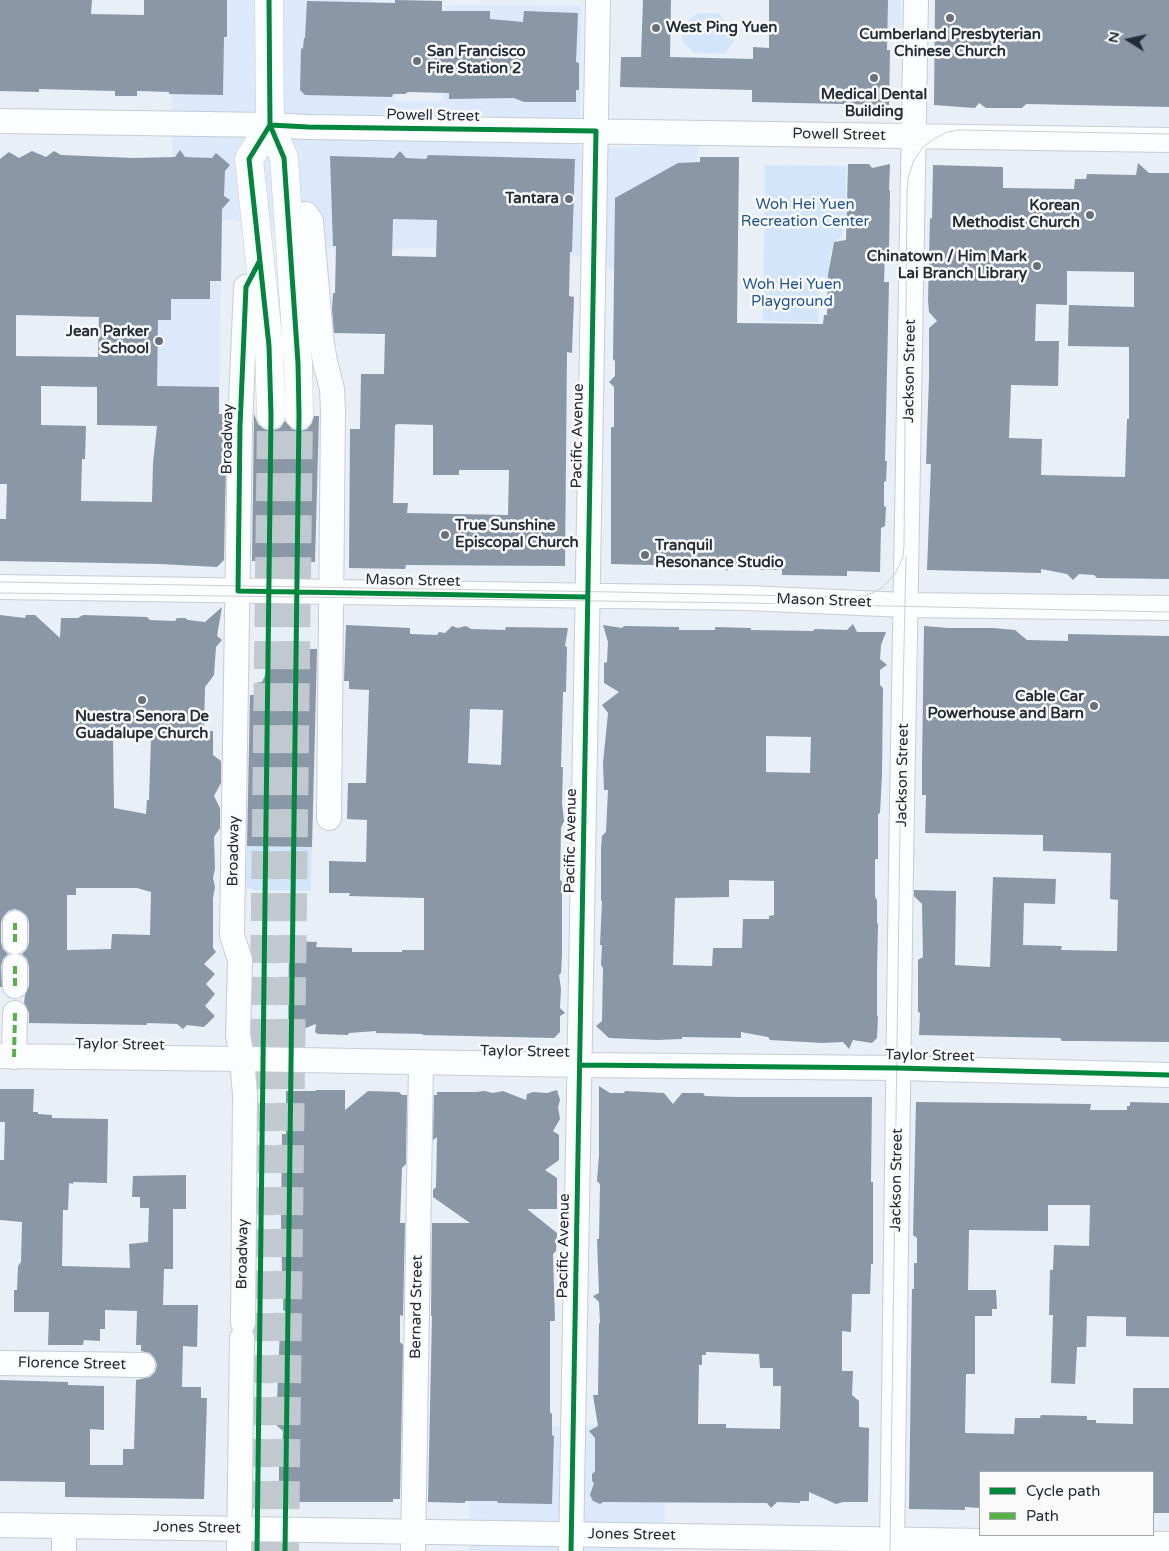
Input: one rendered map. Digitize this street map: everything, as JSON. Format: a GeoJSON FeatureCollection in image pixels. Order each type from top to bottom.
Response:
{"type":"FeatureCollection","features":[{"type":"Feature","properties":{"kind":"main road"},"geometry":{"type":"LineString","coordinates":[[269,0],[270,125],[284,158],[297,212],[299,415]]}},
{"type":"Feature","properties":{"kind":"main road"},"geometry":{"type":"LineString","coordinates":[[270,125],[249,159],[269,346],[271,414]]}},
{"type":"Feature","properties":{"kind":"main road"},"geometry":{"type":"LineString","coordinates":[[246,287],[259,262]]}},
{"type":"Feature","properties":{"kind":"street","name":"Pacific Avenue"},"geometry":{"type":"LineString","coordinates":[[572,1543],[598,0]]}},
{"type":"Feature","properties":{"kind":"street","name":"Jackson Street"},"geometry":{"type":"LineString","coordinates":[[892,1545],[912,137],[916,0]]}},
{"type":"Feature","properties":{"kind":"street","name":"Powell Street"},"geometry":{"type":"LineString","coordinates":[[0,121],[1169,140]]}},
{"type":"Feature","properties":{"kind":"street"},"geometry":{"type":"LineString","coordinates":[[297,212],[311,221],[324,362],[332,389],[329,818]]}},
{"type":"Feature","properties":{"kind":"street","name":"Broadway"},"geometry":{"type":"LineString","coordinates":[[239,1540],[245,1095],[238,1035],[240,960],[232,935],[240,426],[246,287]]}},
{"type":"Feature","properties":{"kind":"street","name":"Mason Street"},"geometry":{"type":"LineString","coordinates":[[0,587],[746,598],[906,604],[1169,608]]}},
{"type":"Feature","properties":{"kind":"street"},"geometry":{"type":"LineString","coordinates":[[7,1056],[15,1013]]}},
{"type":"Feature","properties":{"kind":"street","name":"Taylor Street"},"geometry":{"type":"LineString","coordinates":[[7,1056],[899,1068],[1169,1075]]}},
{"type":"Feature","properties":{"kind":"street","name":"Bernard Street"},"geometry":{"type":"LineString","coordinates":[[413,1541],[420,1063]]}},
{"type":"Feature","properties":{"kind":"street","name":"Florence Street"},"geometry":{"type":"LineString","coordinates":[[0,1363],[143,1365]]}},
{"type":"Feature","properties":{"kind":"street","name":"Jones Street"},"geometry":{"type":"LineString","coordinates":[[2,1520],[239,1540],[892,1545],[1169,1544]]}},
{"type":"Feature","properties":{"kind":"street"},"geometry":{"type":"LineString","coordinates":[[64,1526],[64,1551]]}},
{"type":"Feature","properties":{"kind":"shaded area"},"geometry":{"type":"Polygon","coordinates":[[[171,0],[372,0],[393,26],[394,101],[443,101],[447,5],[581,6],[580,149],[698,144],[697,194],[676,273],[612,269],[583,256],[429,248],[339,251],[233,220],[181,224],[222,225],[219,427],[97,425],[99,296],[173,208],[171,0]]]}},
{"type":"Feature","properties":{"kind":"shaded area"},"geometry":{"type":"Polygon","coordinates":[[[831,0],[901,0],[901,29],[830,31],[831,0]]]}},
{"type":"Feature","properties":{"kind":"shaded area"},"geometry":{"type":"Polygon","coordinates":[[[667,1422],[664,1551],[469,1551],[470,1430],[667,1422]]]}},
{"type":"Feature","properties":{"kind":"green space"},"geometry":{"type":"Polygon","coordinates":[[[697,13],[718,13],[734,31],[733,42],[725,54],[694,53],[682,41],[683,26],[697,13]]]}},
{"type":"Feature","properties":{"kind":"green space","name":"Woh Hei Yuen Recreation Center"},"geometry":{"type":"Polygon","coordinates":[[[765,165],[846,166],[845,223],[841,237],[834,242],[830,255],[832,278],[820,277],[818,322],[763,321],[765,165]]]}},
{"type":"Feature","properties":{"kind":"green space"},"geometry":{"type":"Polygon","coordinates":[[[247,846],[312,847],[311,891],[254,890],[246,887],[247,846]]]}},
{"type":"Feature","properties":{"kind":"building"},"geometry":{"type":"Polygon","coordinates":[[[0,0],[92,0],[91,14],[144,15],[144,0],[227,0],[227,37],[224,37],[223,95],[169,94],[169,92],[137,91],[137,96],[115,96],[115,91],[39,89],[39,92],[0,91],[0,0]]]}},
{"type":"Feature","properties":{"kind":"building"},"geometry":{"type":"Polygon","coordinates":[[[395,0],[442,1],[442,11],[490,11],[490,19],[523,22],[524,11],[578,13],[576,62],[579,63],[579,90],[576,90],[576,102],[524,102],[514,98],[449,99],[449,93],[408,92],[405,94],[393,94],[392,97],[305,95],[300,90],[301,49],[303,48],[305,38],[307,1],[395,3],[395,0]]]}},
{"type":"Feature","properties":{"kind":"building"},"geometry":{"type":"Polygon","coordinates":[[[643,0],[671,0],[670,57],[753,59],[753,47],[769,48],[769,0],[888,0],[887,50],[890,50],[889,105],[752,102],[752,90],[620,87],[621,57],[641,57],[643,0]]]}},
{"type":"Feature","properties":{"kind":"building"},"geometry":{"type":"Polygon","coordinates":[[[935,0],[1169,0],[1169,107],[1026,104],[1022,108],[986,108],[979,103],[975,108],[934,105],[935,0]]]}},
{"type":"Feature","properties":{"kind":"building"},"geometry":{"type":"Polygon","coordinates":[[[180,150],[185,157],[212,158],[216,153],[230,165],[225,171],[224,196],[230,200],[222,209],[221,281],[210,281],[210,299],[171,299],[171,320],[158,320],[157,386],[219,387],[219,414],[227,414],[224,560],[217,567],[0,561],[0,519],[6,519],[7,484],[0,484],[0,159],[9,152],[19,158],[32,151],[46,157],[54,151],[61,155],[134,158],[175,157],[180,150]],[[16,315],[16,356],[98,357],[99,317],[16,315]],[[41,386],[41,425],[86,426],[85,459],[82,459],[81,501],[152,502],[153,463],[157,426],[97,425],[97,387],[41,386]]]}},
{"type":"Feature","properties":{"kind":"building"},"geometry":{"type":"Polygon","coordinates":[[[400,151],[406,158],[426,159],[428,155],[575,159],[569,296],[574,297],[572,353],[567,352],[565,566],[406,565],[405,569],[349,568],[350,429],[360,429],[361,374],[384,374],[385,334],[334,333],[332,309],[333,293],[335,293],[336,246],[333,246],[330,156],[394,158],[400,151]],[[393,219],[392,256],[436,257],[437,220],[393,219]],[[395,425],[393,503],[408,503],[407,513],[508,515],[509,470],[459,470],[459,475],[433,475],[433,425],[395,425]]]}},
{"type":"Feature","properties":{"kind":"building"},"geometry":{"type":"Polygon","coordinates":[[[700,157],[739,157],[737,323],[823,324],[824,315],[827,315],[828,275],[834,242],[846,240],[848,164],[869,164],[872,168],[890,164],[889,250],[885,251],[884,282],[889,282],[885,461],[887,461],[886,481],[884,482],[884,506],[886,507],[885,526],[881,528],[880,572],[847,571],[847,576],[782,575],[782,570],[760,570],[760,564],[731,565],[727,571],[721,564],[696,564],[695,566],[611,564],[611,427],[614,427],[614,387],[609,382],[615,376],[615,361],[613,359],[615,198],[678,163],[700,162],[700,157]]]}},
{"type":"Feature","properties":{"kind":"building"},"geometry":{"type":"Polygon","coordinates":[[[1138,163],[1149,173],[1169,173],[1169,579],[1097,578],[1094,575],[1079,574],[1073,580],[1067,574],[1041,569],[1041,573],[927,570],[931,464],[926,464],[929,328],[937,321],[929,312],[928,300],[933,165],[1003,167],[1003,188],[1074,189],[1075,179],[1086,179],[1087,174],[1136,175],[1138,163]],[[1067,271],[1067,305],[1036,304],[1035,341],[1059,341],[1058,386],[1011,385],[1009,438],[1042,439],[1041,475],[1125,477],[1127,419],[1129,419],[1129,347],[1068,346],[1069,305],[1134,307],[1134,272],[1067,271]]]}},
{"type":"Feature","properties":{"kind":"building"},"geometry":{"type":"Polygon","coordinates":[[[254,414],[258,424],[264,429],[271,431],[280,428],[285,421],[292,429],[300,431],[307,429],[312,423],[314,416],[319,416],[315,562],[252,561],[254,414]]]}},
{"type":"Feature","properties":{"kind":"building"},"geometry":{"type":"Polygon","coordinates":[[[222,607],[217,636],[222,640],[216,647],[214,675],[205,687],[204,731],[213,731],[213,755],[221,761],[221,783],[214,796],[220,808],[220,828],[214,837],[213,948],[216,952],[204,964],[215,974],[206,984],[215,994],[205,1006],[215,1016],[204,1027],[187,1025],[183,1029],[177,1024],[29,1023],[29,1013],[24,1003],[29,986],[29,966],[27,959],[22,954],[27,949],[29,942],[29,923],[27,916],[15,909],[8,911],[1,923],[1,942],[3,949],[8,954],[3,959],[1,966],[2,987],[0,987],[0,615],[25,618],[26,615],[35,615],[60,638],[61,618],[78,618],[83,615],[147,617],[150,620],[175,621],[177,618],[185,618],[205,622],[222,607]],[[113,738],[114,808],[146,814],[147,800],[149,800],[151,739],[113,738]],[[76,888],[76,895],[67,895],[67,950],[111,949],[112,934],[150,935],[151,892],[137,888],[76,888]]]}},
{"type":"Feature","properties":{"kind":"building"},"geometry":{"type":"Polygon","coordinates":[[[853,624],[857,632],[886,632],[881,645],[880,659],[887,665],[880,670],[880,685],[883,688],[882,775],[880,813],[878,814],[878,859],[875,859],[875,897],[877,900],[878,924],[877,1038],[872,1043],[853,1040],[849,1049],[843,1042],[822,1043],[770,1040],[768,1037],[741,1032],[741,1038],[682,1037],[682,1039],[657,1040],[609,1038],[596,1026],[602,1021],[603,968],[601,965],[602,945],[600,945],[602,901],[601,848],[602,836],[606,832],[608,790],[604,790],[603,763],[608,713],[602,705],[619,692],[604,683],[604,663],[607,662],[608,642],[603,625],[622,628],[624,626],[679,627],[679,630],[715,630],[715,627],[751,628],[751,630],[847,630],[853,624]],[[766,736],[766,772],[810,773],[811,737],[766,736]],[[729,880],[729,897],[675,898],[673,965],[712,966],[713,948],[742,948],[743,919],[769,919],[769,916],[774,915],[774,881],[729,880]]]}},
{"type":"Feature","properties":{"kind":"building"},"geometry":{"type":"Polygon","coordinates":[[[346,625],[410,628],[410,634],[437,635],[439,632],[445,633],[452,626],[458,628],[466,626],[471,629],[505,630],[506,627],[568,628],[565,646],[567,647],[566,692],[563,692],[561,767],[563,767],[562,803],[564,821],[561,828],[562,954],[561,973],[559,975],[561,989],[560,1008],[565,1013],[560,1016],[560,1032],[554,1038],[422,1035],[376,1033],[376,1031],[349,1033],[348,1035],[318,1034],[315,1032],[316,1024],[288,1035],[289,941],[317,942],[316,947],[352,948],[352,952],[424,950],[424,898],[349,896],[350,893],[329,893],[329,861],[366,862],[367,820],[347,819],[348,783],[366,783],[369,690],[349,689],[349,681],[344,681],[346,625]],[[470,709],[468,763],[501,765],[503,710],[470,709]]]}},
{"type":"Feature","properties":{"kind":"building"},"geometry":{"type":"Polygon","coordinates":[[[924,626],[1015,630],[1027,640],[1068,641],[1068,634],[1169,636],[1169,1042],[1062,1041],[1060,1038],[919,1035],[918,960],[923,957],[922,904],[914,896],[914,890],[956,891],[955,965],[990,967],[993,877],[1056,879],[1055,904],[1024,903],[1023,945],[1062,946],[1061,950],[1117,951],[1118,900],[1110,899],[1111,853],[1043,851],[1043,835],[925,833],[926,795],[922,795],[924,626]]]}},
{"type":"Feature","properties":{"kind":"building"},"geometry":{"type":"Polygon","coordinates":[[[291,649],[317,649],[312,847],[247,846],[250,695],[255,695],[255,683],[262,682],[267,671],[274,668],[278,659],[291,655],[291,649]]]}},
{"type":"Feature","properties":{"kind":"building"},"geometry":{"type":"Polygon","coordinates":[[[599,1086],[610,1093],[624,1093],[625,1091],[664,1093],[673,1104],[682,1093],[703,1093],[705,1096],[736,1097],[872,1097],[871,1182],[873,1182],[873,1264],[871,1264],[870,1294],[852,1294],[851,1332],[842,1331],[842,1371],[853,1371],[852,1395],[859,1401],[859,1427],[869,1428],[868,1502],[843,1502],[836,1504],[809,1492],[809,1501],[800,1501],[800,1503],[777,1502],[771,1508],[767,1503],[603,1502],[600,1504],[593,1501],[590,1495],[594,1483],[592,1481],[592,1474],[595,1471],[595,1438],[589,1431],[598,1426],[593,1395],[598,1395],[600,1323],[599,1302],[593,1296],[599,1293],[597,1239],[599,1239],[600,1184],[597,1181],[599,1086]],[[706,1352],[706,1355],[702,1355],[702,1365],[699,1365],[698,1424],[726,1424],[726,1428],[780,1429],[781,1386],[773,1386],[773,1368],[760,1368],[759,1354],[706,1352]]]}},
{"type":"Feature","properties":{"kind":"building"},"geometry":{"type":"Polygon","coordinates":[[[0,1089],[34,1089],[33,1112],[52,1115],[52,1118],[108,1119],[107,1183],[69,1183],[68,1210],[63,1210],[62,1266],[130,1268],[129,1244],[148,1242],[149,1208],[140,1208],[140,1197],[132,1197],[133,1176],[186,1175],[186,1209],[173,1209],[173,1269],[164,1269],[163,1305],[198,1305],[197,1347],[183,1346],[182,1387],[201,1387],[201,1398],[207,1398],[204,1499],[65,1497],[65,1482],[0,1481],[0,1380],[68,1382],[68,1385],[104,1386],[104,1430],[90,1429],[90,1465],[123,1465],[123,1449],[134,1449],[136,1380],[150,1377],[155,1372],[157,1365],[150,1353],[141,1351],[141,1345],[136,1345],[137,1311],[105,1310],[105,1329],[100,1329],[100,1341],[84,1340],[83,1345],[48,1345],[49,1312],[14,1312],[14,1290],[17,1290],[18,1266],[21,1262],[22,1222],[0,1220],[0,1160],[4,1160],[5,1122],[0,1122],[0,1089]]]}},
{"type":"Feature","properties":{"kind":"building"},"geometry":{"type":"Polygon","coordinates":[[[345,1090],[345,1110],[368,1091],[399,1092],[402,1095],[407,1095],[406,1164],[402,1168],[400,1223],[405,1223],[403,1316],[400,1315],[400,1342],[403,1345],[400,1499],[393,1499],[393,1502],[279,1502],[279,1463],[277,1461],[277,1454],[282,1447],[283,1431],[276,1425],[280,1329],[299,1320],[283,1310],[282,1134],[286,1134],[286,1091],[345,1090]]]}},
{"type":"Feature","properties":{"kind":"building"},"geometry":{"type":"Polygon","coordinates":[[[557,1090],[560,1100],[558,1107],[560,1119],[553,1131],[559,1135],[559,1160],[545,1170],[557,1178],[557,1209],[527,1209],[557,1233],[556,1251],[553,1254],[555,1321],[550,1321],[550,1412],[552,1414],[552,1435],[554,1436],[552,1504],[498,1503],[497,1501],[465,1501],[465,1503],[428,1502],[432,1223],[470,1223],[433,1197],[433,1190],[436,1187],[437,1137],[433,1140],[434,1095],[437,1095],[437,1092],[484,1091],[493,1093],[503,1091],[526,1100],[527,1094],[533,1092],[547,1093],[557,1090]]]}},
{"type":"Feature","properties":{"kind":"building"},"geometry":{"type":"Polygon","coordinates":[[[916,1102],[1091,1104],[1090,1110],[1127,1110],[1130,1102],[1169,1103],[1169,1337],[1126,1336],[1126,1317],[1087,1316],[1086,1347],[1077,1347],[1075,1384],[1051,1383],[1053,1315],[1049,1315],[1050,1270],[1053,1270],[1054,1245],[1089,1246],[1090,1205],[1048,1205],[1048,1231],[969,1230],[968,1290],[996,1290],[997,1309],[992,1309],[992,1316],[975,1316],[975,1374],[966,1374],[965,1433],[1014,1434],[1015,1418],[1040,1418],[1041,1415],[1087,1416],[1087,1420],[1096,1420],[1096,1423],[1133,1424],[1133,1388],[1169,1388],[1169,1513],[1154,1513],[1154,1471],[979,1471],[979,1508],[965,1507],[965,1510],[909,1509],[912,1289],[914,1289],[914,1263],[917,1263],[917,1238],[913,1235],[916,1102]]]}},
{"type":"Feature","properties":{"kind":"tunnel"},"geometry":{"type":"LineString","coordinates":[[257,1551],[271,415]]}},
{"type":"Feature","properties":{"kind":"tunnel"},"geometry":{"type":"LineString","coordinates":[[285,1551],[299,415]]}},
{"type":"Feature","properties":{"kind":"tram line"},"geometry":{"type":"LineString","coordinates":[[0,582],[864,596],[883,587],[895,574],[903,557],[907,190],[908,178],[914,160],[923,147],[934,139],[947,132],[960,130],[1169,134]]}},
{"type":"Feature","properties":{"kind":"tram line"},"geometry":{"type":"LineString","coordinates":[[890,1551],[900,830],[906,556]]}},
{"type":"Feature","properties":{"kind":"tram line"},"geometry":{"type":"LineString","coordinates":[[0,593],[747,603],[1169,612]]}},
{"type":"Feature","properties":{"kind":"marked path"},"geometry":{"type":"LineString","coordinates":[[15,923],[15,942]]}},
{"type":"Feature","properties":{"kind":"marked path"},"geometry":{"type":"LineString","coordinates":[[15,966],[15,986]]}},
{"type":"Feature","properties":{"kind":"marked path"},"geometry":{"type":"LineString","coordinates":[[14,1057],[15,1013]]}},
{"type":"Feature","properties":{"kind":"cycle path"},"geometry":{"type":"LineString","coordinates":[[269,0],[270,125],[284,158],[298,363],[299,415],[285,1551]]}},
{"type":"Feature","properties":{"kind":"cycle path"},"geometry":{"type":"LineString","coordinates":[[270,125],[596,131],[571,1551]]}},
{"type":"Feature","properties":{"kind":"cycle path"},"geometry":{"type":"LineString","coordinates":[[257,1551],[271,415],[269,346],[249,159],[270,125]]}},
{"type":"Feature","properties":{"kind":"cycle path"},"geometry":{"type":"LineString","coordinates":[[259,262],[246,287],[240,426],[238,591],[588,597]]}},
{"type":"Feature","properties":{"kind":"cycle path"},"geometry":{"type":"LineString","coordinates":[[580,1065],[897,1068],[1169,1075]]}},
{"type":"Feature","properties":{"kind":"place","name":"Cumberland Presbyterian Chinese Church"},"geometry":{"type":"Point","coordinates":[950,18]}},
{"type":"Feature","properties":{"kind":"place","name":"West Ping Yuen"},"geometry":{"type":"Point","coordinates":[656,28]}},
{"type":"Feature","properties":{"kind":"place","name":"San Francisco Fire Station 2"},"geometry":{"type":"Point","coordinates":[417,61]}},
{"type":"Feature","properties":{"kind":"place","name":"Medical Dental Building"},"geometry":{"type":"Point","coordinates":[874,78]}},
{"type":"Feature","properties":{"kind":"place","name":"Tantara"},"geometry":{"type":"Point","coordinates":[569,199]}},
{"type":"Feature","properties":{"kind":"place","name":"Korean Methodist Church"},"geometry":{"type":"Point","coordinates":[1090,215]}},
{"type":"Feature","properties":{"kind":"place","name":"Chinatown / Him Mark Lai Branch Library"},"geometry":{"type":"Point","coordinates":[1037,266]}},
{"type":"Feature","properties":{"kind":"place","name":"Jean Parker School"},"geometry":{"type":"Point","coordinates":[159,341]}},
{"type":"Feature","properties":{"kind":"place","name":"True Sunshine Episcopal Church"},"geometry":{"type":"Point","coordinates":[445,535]}},
{"type":"Feature","properties":{"kind":"place","name":"Tranquil Resonance Studio"},"geometry":{"type":"Point","coordinates":[645,555]}},
{"type":"Feature","properties":{"kind":"place","name":"Nuestra Senora De Guadalupe Church"},"geometry":{"type":"Point","coordinates":[142,700]}},
{"type":"Feature","properties":{"kind":"place","name":"Cable Car Powerhouse and Barn"},"geometry":{"type":"Point","coordinates":[1094,706]}},
{"type":"Feature","properties":{"kind":"park label","name":"Woh Hei Yuen Playground"},"geometry":{"type":"Point","coordinates":[792,294]}}]}
